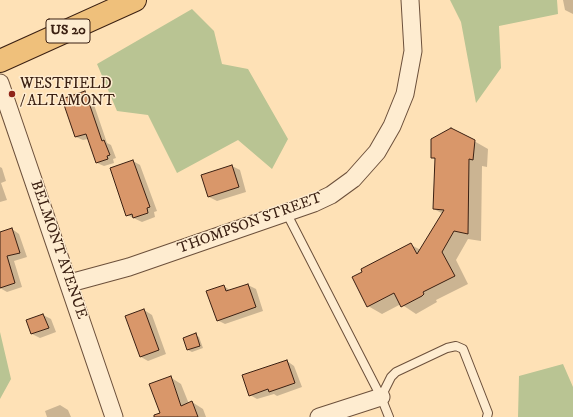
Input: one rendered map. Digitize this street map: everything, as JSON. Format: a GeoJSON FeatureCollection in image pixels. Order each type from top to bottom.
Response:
{"type":"FeatureCollection","features":[{"type":"Feature","properties":{"kind":"main road","name":"US 20"},"geometry":{"type":"LineString","coordinates":[[0,61],[135,0]]}},
{"type":"Feature","properties":{"kind":"street","name":"THOMPSON STREET"},"geometry":{"type":"LineString","coordinates":[[70,283],[129,267],[314,203],[342,188],[363,170],[383,142],[399,110],[409,80],[413,43],[410,0]]}},
{"type":"Feature","properties":{"kind":"street","name":"BELMONT AVENUE"},"geometry":{"type":"LineString","coordinates":[[0,83],[70,283],[114,417]]}},
{"type":"Feature","properties":{"kind":"street"},"geometry":{"type":"LineString","coordinates":[[319,417],[381,397]]}},
{"type":"Feature","properties":{"kind":"lane"},"geometry":{"type":"LineString","coordinates":[[286,212],[381,397],[389,417]]}},
{"type":"Feature","properties":{"kind":"lane"},"geometry":{"type":"LineString","coordinates":[[381,397],[391,377],[396,372],[447,348],[456,346],[463,349],[488,413],[487,417]]}},
{"type":"Feature","properties":{"kind":"green space"},"geometry":{"type":"Polygon","coordinates":[[[450,0],[557,0],[558,14],[499,26],[501,68],[476,103],[461,22],[450,0]]]}},
{"type":"Feature","properties":{"kind":"green space"},"geometry":{"type":"Polygon","coordinates":[[[192,9],[214,31],[222,64],[248,69],[288,139],[272,169],[238,140],[177,173],[148,115],[117,111],[97,64],[192,9]]]}},
{"type":"Feature","properties":{"kind":"green space"},"geometry":{"type":"Polygon","coordinates":[[[0,332],[11,379],[0,399],[0,332]]]}},
{"type":"Feature","properties":{"kind":"green space"},"geometry":{"type":"Polygon","coordinates":[[[563,364],[573,387],[573,417],[518,417],[519,376],[563,364]]]}},
{"type":"Feature","properties":{"kind":"building"},"geometry":{"type":"Polygon","coordinates":[[[85,91],[102,141],[104,140],[110,155],[107,156],[108,159],[96,163],[86,134],[75,137],[62,99],[85,91]]]}},
{"type":"Feature","properties":{"kind":"building"},"geometry":{"type":"Polygon","coordinates":[[[451,128],[475,140],[473,160],[469,159],[468,234],[454,231],[442,252],[455,276],[423,292],[424,294],[422,296],[401,307],[394,293],[367,307],[352,277],[362,272],[361,269],[411,243],[417,254],[444,210],[433,209],[435,158],[431,158],[431,139],[451,128]]]}},
{"type":"Feature","properties":{"kind":"building"},"geometry":{"type":"Polygon","coordinates":[[[133,160],[150,207],[147,208],[148,213],[133,218],[132,214],[126,216],[110,168],[133,160]]]}},
{"type":"Feature","properties":{"kind":"building"},"geometry":{"type":"Polygon","coordinates":[[[232,165],[239,187],[208,197],[201,175],[232,165]]]}},
{"type":"Feature","properties":{"kind":"building"},"geometry":{"type":"Polygon","coordinates":[[[12,228],[20,253],[7,256],[15,283],[0,288],[0,232],[12,228]]]}},
{"type":"Feature","properties":{"kind":"building"},"geometry":{"type":"Polygon","coordinates":[[[248,284],[256,307],[217,321],[206,291],[224,285],[226,291],[248,284]]]}},
{"type":"Feature","properties":{"kind":"building"},"geometry":{"type":"Polygon","coordinates":[[[144,309],[159,350],[140,357],[125,316],[144,309]]]}},
{"type":"Feature","properties":{"kind":"building"},"geometry":{"type":"Polygon","coordinates":[[[43,314],[49,328],[31,334],[26,320],[43,314]]]}},
{"type":"Feature","properties":{"kind":"building"},"geometry":{"type":"Polygon","coordinates":[[[196,333],[200,346],[187,350],[183,338],[196,333]]]}},
{"type":"Feature","properties":{"kind":"building"},"geometry":{"type":"Polygon","coordinates":[[[287,360],[295,383],[269,392],[268,389],[249,396],[242,375],[287,360]]]}},
{"type":"Feature","properties":{"kind":"building"},"geometry":{"type":"Polygon","coordinates":[[[171,376],[181,406],[192,401],[198,417],[154,417],[154,415],[160,413],[149,384],[171,376]]]}},
{"type":"Feature","properties":{"kind":"place","name":"WESTFIELD / ALTAMONT"},"geometry":{"type":"Point","coordinates":[12,94]}}]}
